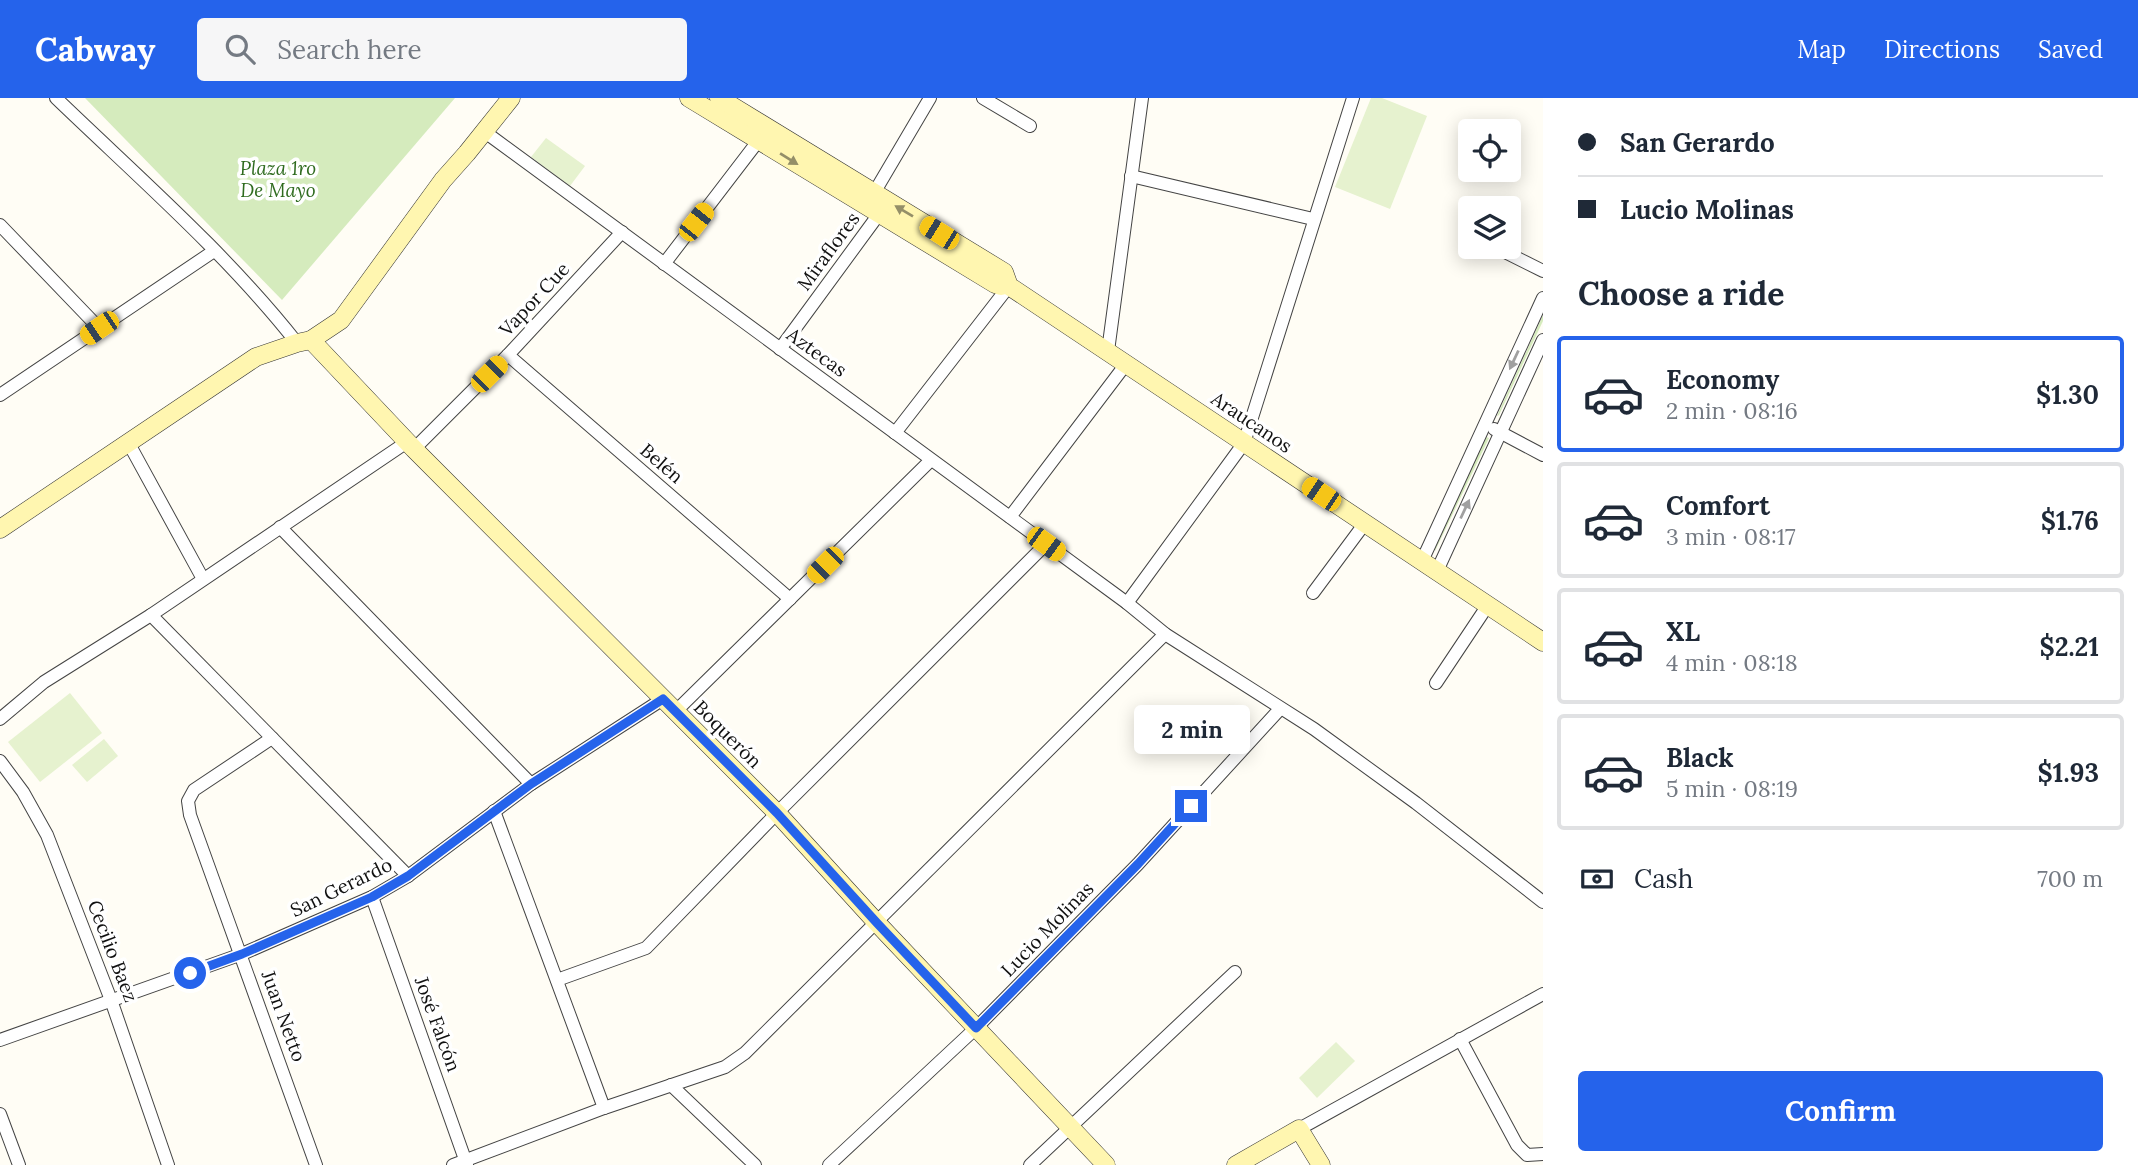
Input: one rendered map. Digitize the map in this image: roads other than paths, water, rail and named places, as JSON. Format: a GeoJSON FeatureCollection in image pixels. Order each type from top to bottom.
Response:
{"type":"FeatureCollection","features":[{"type":"Feature","properties":{"kind":"street"},"geometry":{"type":"LineString","coordinates":[[55,98],[214,251],[282,324],[304,342]]}},
{"type":"Feature","properties":{"kind":"street"},"geometry":{"type":"LineString","coordinates":[[0,529],[256,357],[304,342],[341,320],[443,180],[511,98]]}},
{"type":"Feature","properties":{"kind":"street","name":"Araucanos"},"geometry":{"type":"LineString","coordinates":[[688,98],[874,193],[1004,272],[1008,285]]}},
{"type":"Feature","properties":{"kind":"street","name":"Araucanos"},"geometry":{"type":"LineString","coordinates":[[719,98],[763,134],[879,214],[995,284],[1008,285],[1543,642]]}},
{"type":"Feature","properties":{"kind":"street","name":"Miraflores"},"geometry":{"type":"LineString","coordinates":[[780,349],[879,214],[874,193],[930,98]]}},
{"type":"Feature","properties":{"kind":"street"},"geometry":{"type":"LineString","coordinates":[[983,98],[1030,126]]}},
{"type":"Feature","properties":{"kind":"street"},"geometry":{"type":"LineString","coordinates":[[1108,351],[1142,98]]}},
{"type":"Feature","properties":{"kind":"street"},"geometry":{"type":"LineString","coordinates":[[1127,603],[1244,443],[1353,98]]}},
{"type":"Feature","properties":{"kind":"street","name":"Aztecas"},"geometry":{"type":"LineString","coordinates":[[485,132],[1166,634],[1314,729],[1416,803],[1543,902]]}},
{"type":"Feature","properties":{"kind":"street"},"geometry":{"type":"LineString","coordinates":[[664,264],[763,134]]}},
{"type":"Feature","properties":{"kind":"street"},"geometry":{"type":"LineString","coordinates":[[1131,176],[1314,219]]}},
{"type":"Feature","properties":{"kind":"street"},"geometry":{"type":"LineString","coordinates":[[0,225],[99,328]]}},
{"type":"Feature","properties":{"kind":"street","name":"Vapor Cue"},"geometry":{"type":"LineString","coordinates":[[0,719],[44,682],[150,615],[280,527],[410,446],[508,355],[622,232]]}},
{"type":"Feature","properties":{"kind":"street"},"geometry":{"type":"LineString","coordinates":[[0,395],[214,251]]}},
{"type":"Feature","properties":{"kind":"street"},"geometry":{"type":"LineString","coordinates":[[1519,259],[1543,271]]}},
{"type":"Feature","properties":{"kind":"street"},"geometry":{"type":"LineString","coordinates":[[895,433],[1008,285]]}},
{"type":"Feature","properties":{"kind":"street"},"geometry":{"type":"LineString","coordinates":[[1429,566],[1484,425],[1543,298]]}},
{"type":"Feature","properties":{"kind":"street"},"geometry":{"type":"LineString","coordinates":[[1429,566],[1501,432],[1543,340]]}},
{"type":"Feature","properties":{"kind":"street","name":"Boquerón"},"geometry":{"type":"LineString","coordinates":[[304,342],[777,813],[1106,1165]]}},
{"type":"Feature","properties":{"kind":"street","name":"Belén"},"geometry":{"type":"LineString","coordinates":[[508,355],[790,600]]}},
{"type":"Feature","properties":{"kind":"street"},"geometry":{"type":"LineString","coordinates":[[1010,517],[1126,364]]}},
{"type":"Feature","properties":{"kind":"street"},"geometry":{"type":"LineString","coordinates":[[1484,425],[1543,454]]}},
{"type":"Feature","properties":{"kind":"street"},"geometry":{"type":"LineString","coordinates":[[128,442],[203,579]]}},
{"type":"Feature","properties":{"kind":"street","name":"San Gerardo"},"geometry":{"type":"LineString","coordinates":[[0,1040],[242,954],[372,897],[408,876],[531,784],[669,705],[790,600],[931,460]]}},
{"type":"Feature","properties":{"kind":"street"},"geometry":{"type":"LineString","coordinates":[[1313,593],[1365,523]]}},
{"type":"Feature","properties":{"kind":"street"},"geometry":{"type":"LineString","coordinates":[[280,527],[531,784]]}},
{"type":"Feature","properties":{"kind":"street"},"geometry":{"type":"LineString","coordinates":[[556,980],[646,948],[1046,544]]}},
{"type":"Feature","properties":{"kind":"street"},"geometry":{"type":"LineString","coordinates":[[1436,683],[1488,605]]}},
{"type":"Feature","properties":{"kind":"street"},"geometry":{"type":"LineString","coordinates":[[150,615],[408,876]]}},
{"type":"Feature","properties":{"kind":"street"},"geometry":{"type":"LineString","coordinates":[[462,1163],[604,1108],[725,1067],[745,1053],[1166,634]]}},
{"type":"Feature","properties":{"kind":"street","name":"Lucio Molinas"},"geometry":{"type":"LineString","coordinates":[[829,1165],[976,1028],[1138,864],[1280,709]]}},
{"type":"Feature","properties":{"kind":"street","name":"Juan Netto"},"geometry":{"type":"LineString","coordinates":[[272,738],[194,790],[188,801],[190,815],[316,1165]]}},
{"type":"Feature","properties":{"kind":"street","name":"Cecilio Baez"},"geometry":{"type":"LineString","coordinates":[[0,761],[23,792],[47,835],[111,1000],[168,1165]]}},
{"type":"Feature","properties":{"kind":"street"},"geometry":{"type":"LineString","coordinates":[[495,811],[604,1108]]}},
{"type":"Feature","properties":{"kind":"street","name":"José Falcón"},"geometry":{"type":"LineString","coordinates":[[372,897],[462,1163]]}},
{"type":"Feature","properties":{"kind":"street"},"geometry":{"type":"LineString","coordinates":[[1030,1165],[1235,972]]}},
{"type":"Feature","properties":{"kind":"street"},"geometry":{"type":"LineString","coordinates":[[1236,1165],[1543,994]]}},
{"type":"Feature","properties":{"kind":"street"},"geometry":{"type":"LineString","coordinates":[[1460,1039],[1517,1145],[1527,1155],[1543,1154]]}},
{"type":"Feature","properties":{"kind":"street"},"geometry":{"type":"LineString","coordinates":[[671,1085],[755,1165]]}},
{"type":"Feature","properties":{"kind":"street"},"geometry":{"type":"LineString","coordinates":[[0,1114],[19,1165]]}},
{"type":"Feature","properties":{"kind":"street"},"geometry":{"type":"LineString","coordinates":[[1299,1129],[1321,1165]]}},
{"type":"Feature","properties":{"kind":"park label","name":"Plaza 1ro De Mayo"},"geometry":{"type":"Point","coordinates":[278,179]}}]}
